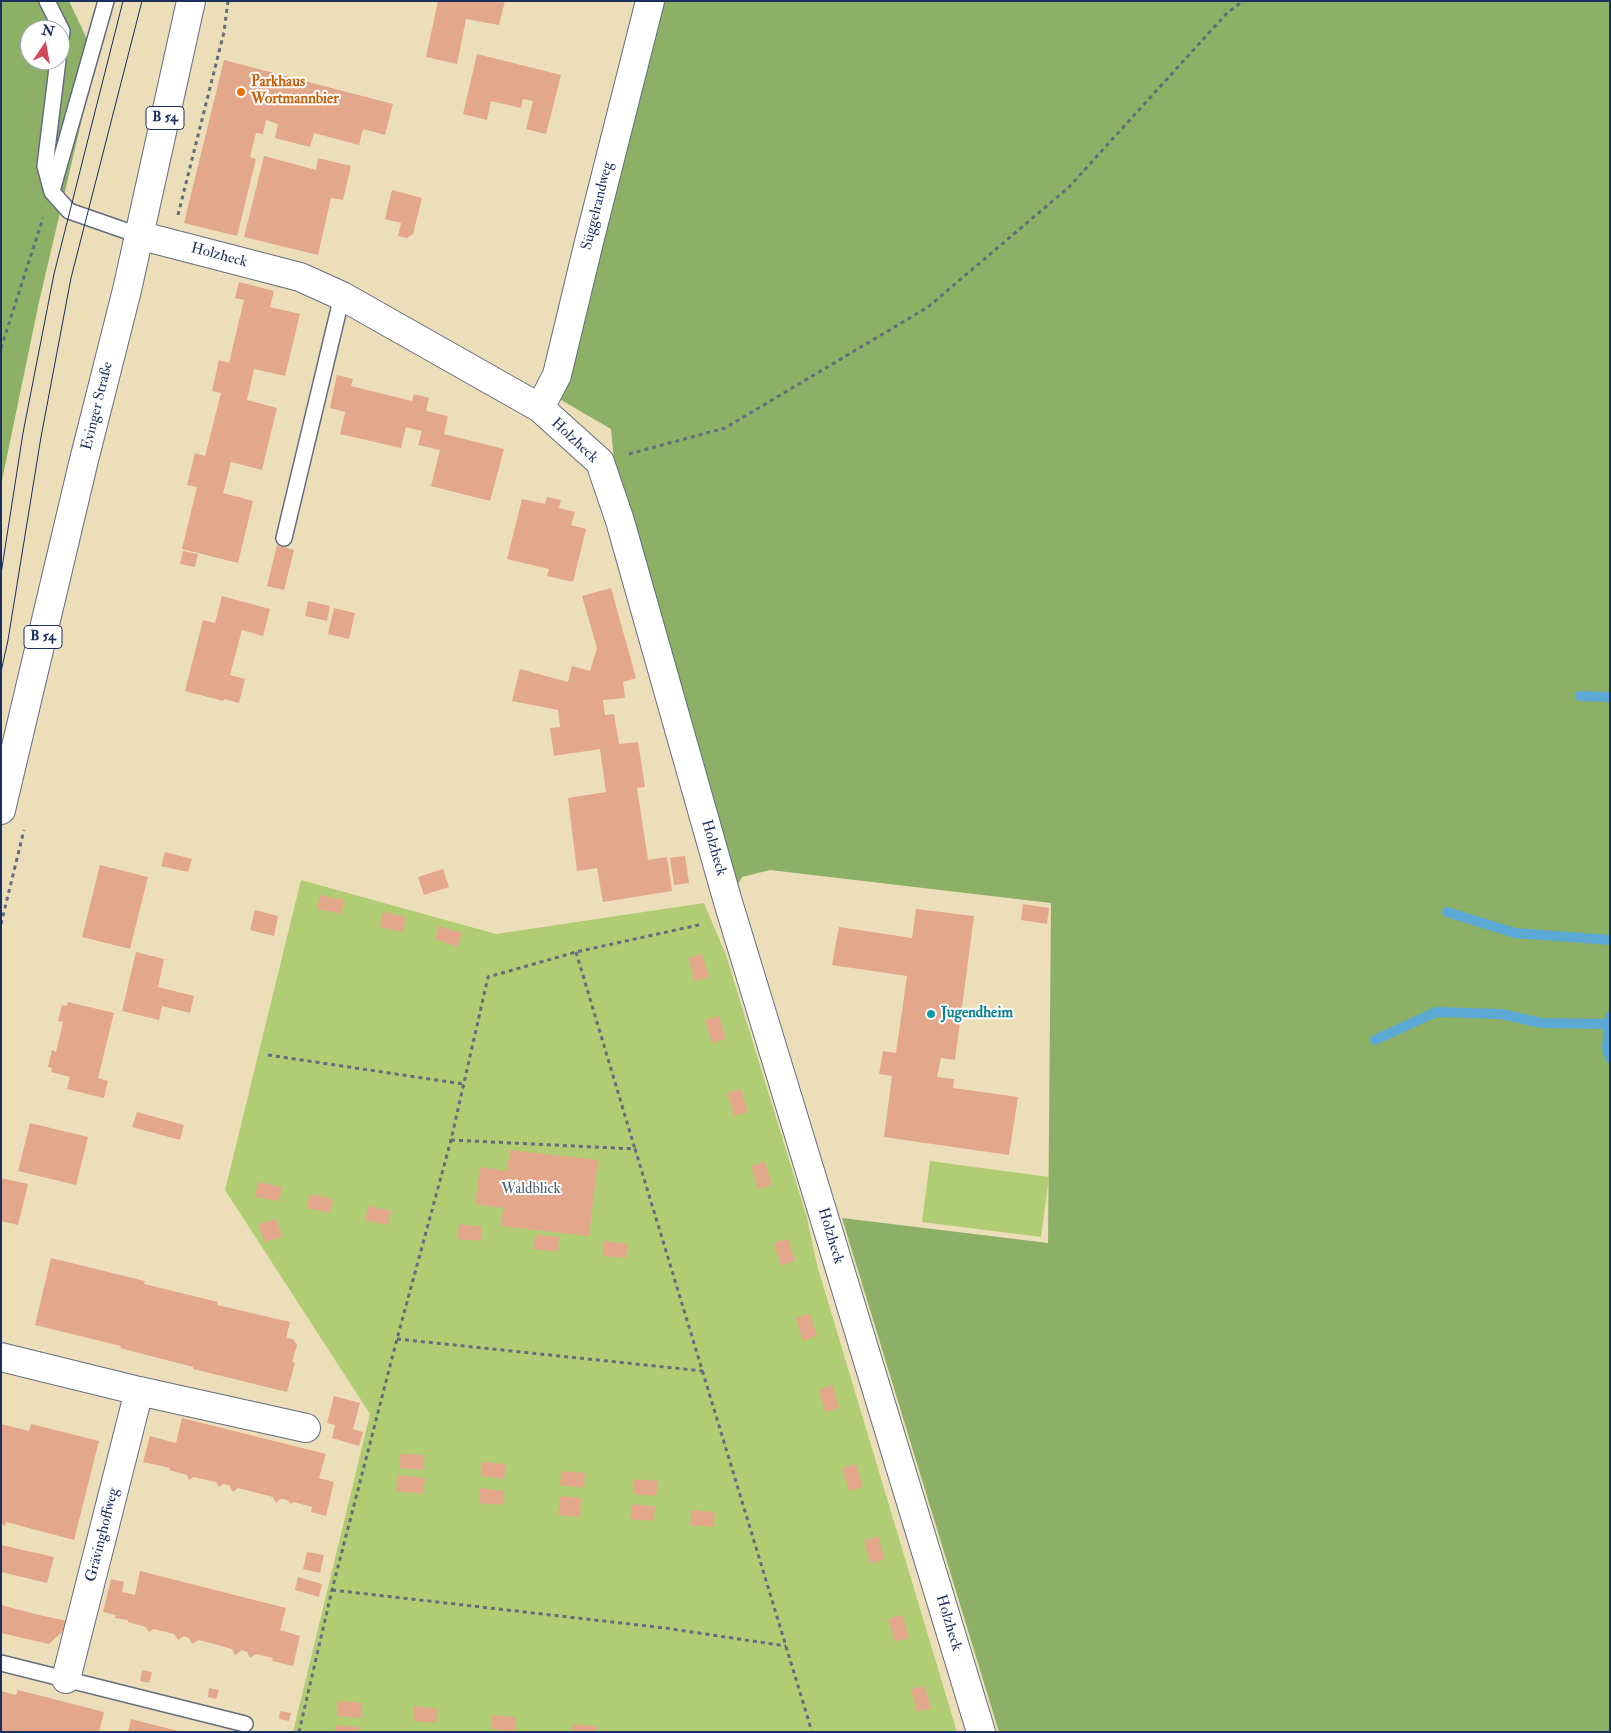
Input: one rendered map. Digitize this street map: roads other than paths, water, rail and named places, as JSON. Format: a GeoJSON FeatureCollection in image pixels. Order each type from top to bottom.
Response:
{"type":"FeatureCollection","features":[{"type":"Feature","properties":{"kind":"street","name":"Evinger Straße"},"geometry":{"type":"LineString","coordinates":[[1,810],[83,464],[127,290],[191,1]]}},
{"type":"Feature","properties":{"kind":"street","name":"Süggelrandweg"},"geometry":{"type":"LineString","coordinates":[[540,408],[557,375],[650,1]]}},
{"type":"Feature","properties":{"kind":"street","name":"Holzheck"},"geometry":{"type":"LineString","coordinates":[[138,235],[300,277],[342,296],[540,408],[600,462],[620,521],[734,917],[981,1732]]}},
{"type":"Feature","properties":{"kind":"street"},"geometry":{"type":"LineString","coordinates":[[1,1357],[140,1391],[306,1428]]}},
{"type":"Feature","properties":{"kind":"street","name":"Grävinghoffweg"},"geometry":{"type":"LineString","coordinates":[[66,1679],[140,1391]]}},
{"type":"Feature","properties":{"kind":"lane"},"geometry":{"type":"LineString","coordinates":[[47,1],[56,20]]}},
{"type":"Feature","properties":{"kind":"lane"},"geometry":{"type":"LineString","coordinates":[[52,192],[106,1]]}},
{"type":"Feature","properties":{"kind":"lane"},"geometry":{"type":"LineString","coordinates":[[57,70],[45,166],[52,192],[69,211],[138,235]]}},
{"type":"Feature","properties":{"kind":"lane"},"geometry":{"type":"LineString","coordinates":[[284,538],[342,296]]}},
{"type":"Feature","properties":{"kind":"lane"},"geometry":{"type":"LineString","coordinates":[[1,1663],[245,1724]]}},
{"type":"Feature","properties":{"kind":"waterway"},"geometry":{"type":"LineString","coordinates":[[1580,696],[1610,697]]}},
{"type":"Feature","properties":{"kind":"waterway"},"geometry":{"type":"LineString","coordinates":[[1447,912],[1515,933],[1610,940]]}},
{"type":"Feature","properties":{"kind":"waterway"},"geometry":{"type":"LineString","coordinates":[[1375,1040],[1436,1012],[1501,1014],[1542,1023],[1609,1024]]}},
{"type":"Feature","properties":{"kind":"waterway"},"geometry":{"type":"LineString","coordinates":[[1610,1017],[1607,1048],[1610,1058]]}},
{"type":"Feature","properties":{"kind":"tram line"},"geometry":{"type":"LineString","coordinates":[[1,574],[23,433],[54,274],[123,1]]}},
{"type":"Feature","properties":{"kind":"tram line"},"geometry":{"type":"LineString","coordinates":[[1,672],[8,640],[41,437],[71,278],[142,1]]}},
{"type":"Feature","properties":{"kind":"place","name":"Parkhaus Wortmannbier"},"geometry":{"type":"Point","coordinates":[241,92]}},
{"type":"Feature","properties":{"kind":"place","name":"Jugendheim"},"geometry":{"type":"Point","coordinates":[931,1014]}},
{"type":"Feature","properties":{"kind":"park label","name":"Waldblick"},"geometry":{"type":"Point","coordinates":[531,1190]}}]}
